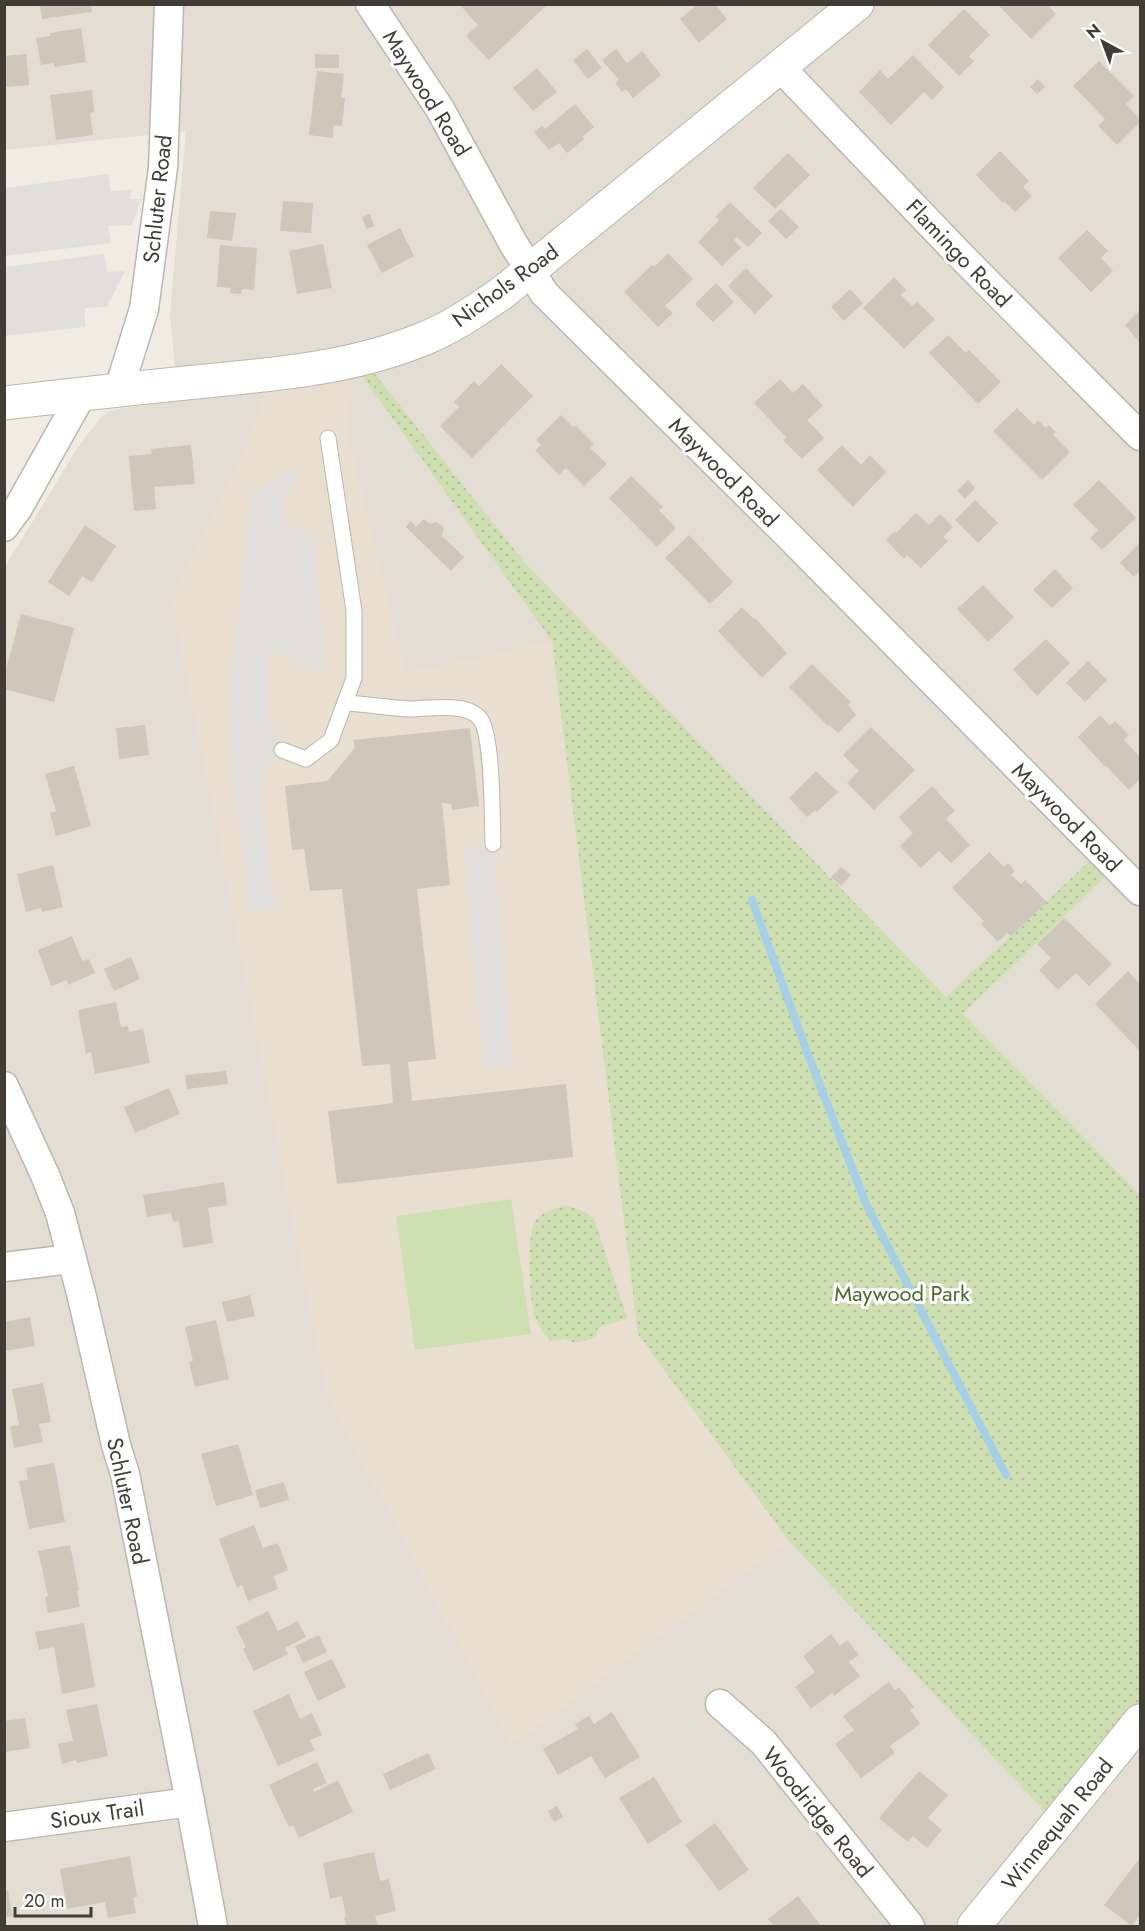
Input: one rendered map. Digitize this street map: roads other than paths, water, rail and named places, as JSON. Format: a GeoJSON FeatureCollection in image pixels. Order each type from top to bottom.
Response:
{"type":"FeatureCollection","features":[{"type":"Feature","properties":{"kind":"street","name":"Schluter Road"},"geometry":{"type":"LineString","coordinates":[[119,389],[144,309],[161,179],[170,4]]}},
{"type":"Feature","properties":{"kind":"street","name":"Maywood Road"},"geometry":{"type":"LineString","coordinates":[[370,4],[440,109],[529,271],[544,294],[787,534],[1140,891]]}},
{"type":"Feature","properties":{"kind":"street","name":"Nichols Road"},"geometry":{"type":"LineString","coordinates":[[4,403],[119,389],[272,375],[352,363],[423,339],[467,316],[502,293],[857,4]]}},
{"type":"Feature","properties":{"kind":"street","name":"Flamingo Road"},"geometry":{"type":"LineString","coordinates":[[780,67],[952,246],[1140,436]]}},
{"type":"Feature","properties":{"kind":"street"},"geometry":{"type":"LineString","coordinates":[[4,527],[18,508],[82,394]]}},
{"type":"Feature","properties":{"kind":"street","name":"Schluter Road"},"geometry":{"type":"LineString","coordinates":[[4,1086],[60,1213],[82,1297],[124,1474],[213,1926]]}},
{"type":"Feature","properties":{"kind":"street"},"geometry":{"type":"LineString","coordinates":[[4,1267],[71,1259]]}},
{"type":"Feature","properties":{"kind":"street","name":"Woodridge Road"},"geometry":{"type":"LineString","coordinates":[[720,1704],[764,1743],[910,1926]]}},
{"type":"Feature","properties":{"kind":"street","name":"Winnequah Road"},"geometry":{"type":"LineString","coordinates":[[974,1926],[1140,1721]]}},
{"type":"Feature","properties":{"kind":"street","name":"Sioux Trail"},"geometry":{"type":"LineString","coordinates":[[4,1827],[190,1802]]}},
{"type":"Feature","properties":{"kind":"lane"},"geometry":{"type":"LineString","coordinates":[[282,750],[306,759],[331,740],[354,678],[354,611],[328,438]]}},
{"type":"Feature","properties":{"kind":"lane"},"geometry":{"type":"LineString","coordinates":[[345,703],[410,709],[446,706],[470,712],[480,718],[487,736],[493,844]]}},
{"type":"Feature","properties":{"kind":"waterway"},"geometry":{"type":"LineString","coordinates":[[752,900],[807,1052],[866,1204],[1006,1475]]}},
{"type":"Feature","properties":{"kind":"park label","name":"Maywood Park"},"geometry":{"type":"Point","coordinates":[902,1293]}}]}
